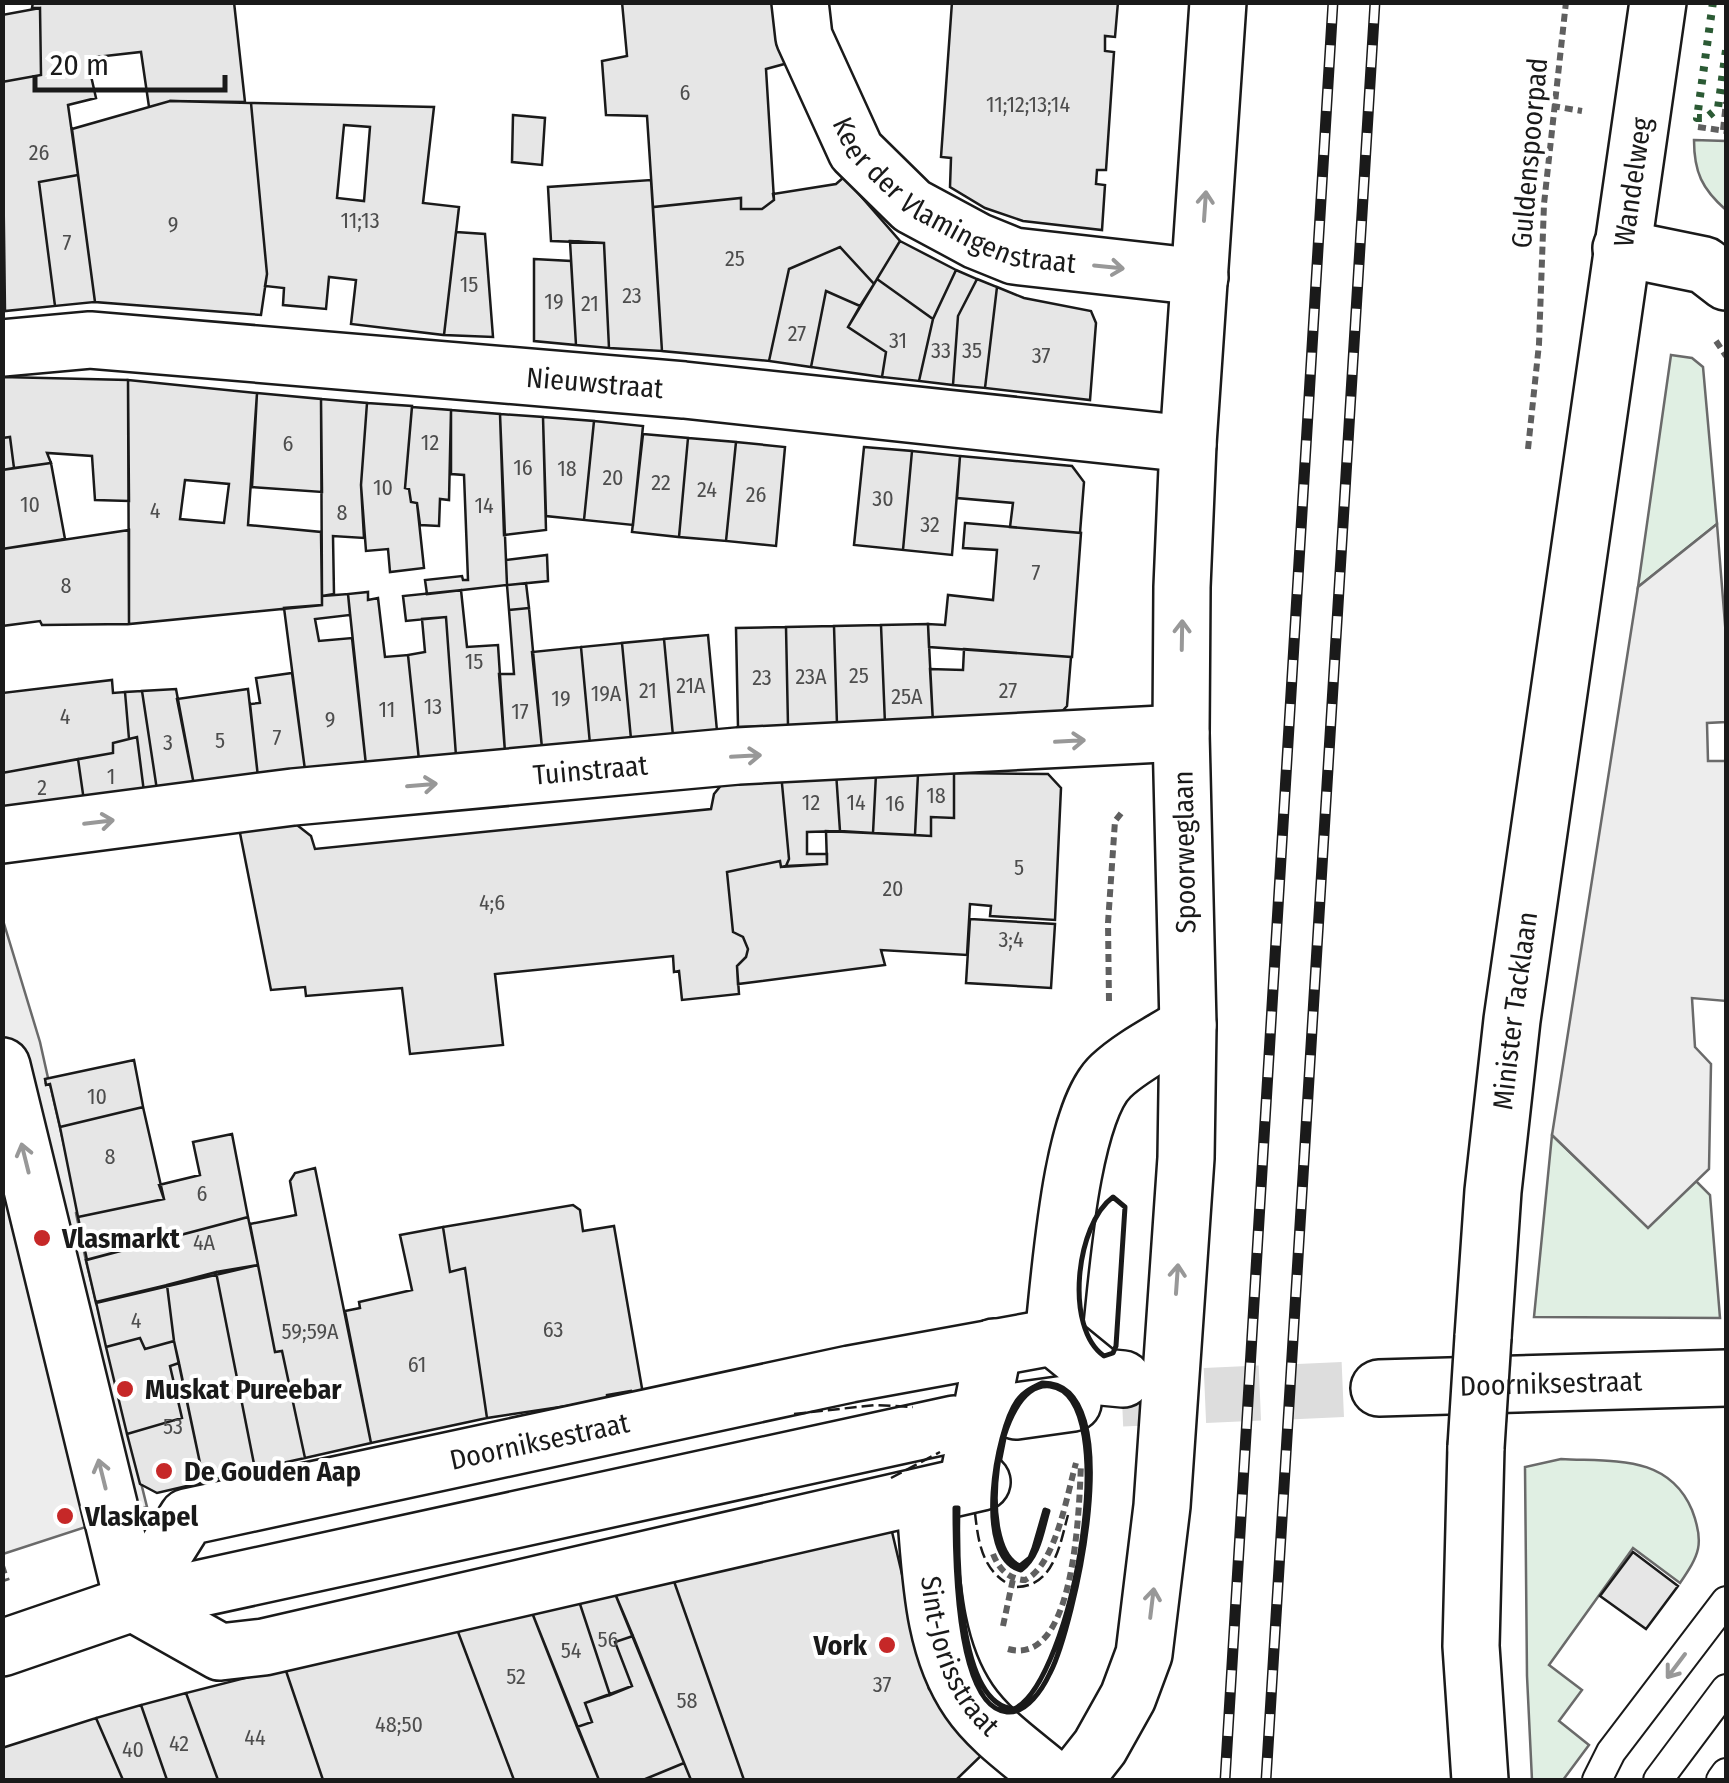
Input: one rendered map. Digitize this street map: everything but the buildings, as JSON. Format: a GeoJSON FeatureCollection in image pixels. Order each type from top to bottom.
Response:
{"type":"FeatureCollection","features":[{"type":"Feature","properties":{"kind":"street","name":"Keer der Vlamingenstraat"},"geometry":{"type":"LineString","coordinates":[[800,2],[804,37],[856,151],[912,206],[1014,256],[1200,277]]}},
{"type":"Feature","properties":{"kind":"street","name":"Spoorweglaan"},"geometry":{"type":"LineString","coordinates":[[1074,1780],[1100,1748],[1128,1698],[1144,1654],[1162,1506],[1186,1158],[1182,587],[1218,2]]}},
{"type":"Feature","properties":{"kind":"street","name":"Wandelweg"},"geometry":{"type":"LineString","coordinates":[[1658,2],[1621,248],[1704,265],[1726,282]]}},
{"type":"Feature","properties":{"kind":"street","name":"Minister Tacklaan"},"geometry":{"type":"LineString","coordinates":[[1480,1780],[1471,1646],[1476,1447],[1492,1191],[1512,1020],[1621,248]]}},
{"type":"Feature","properties":{"kind":"street","name":"Nieuwstraat"},"geometry":{"type":"LineString","coordinates":[[2,348],[90,340],[684,390],[1188,444]]}},
{"type":"Feature","properties":{"kind":"street","name":"Tuinstraat"},"geometry":{"type":"LineString","coordinates":[[2,835],[292,797],[738,756],[1181,733]]}},
{"type":"Feature","properties":{"kind":"street"},"geometry":{"type":"LineString","coordinates":[[1123,1379],[1102,1377],[1053,1337],[1078,1147],[1090,1108],[1110,1076],[1188,1025]]}},
{"type":"Feature","properties":{"kind":"street"},"geometry":{"type":"LineString","coordinates":[[2,1066],[134,1603],[220,1652],[264,1648],[958,1488],[994,1347]]}},
{"type":"Feature","properties":{"kind":"street","name":"Doorniksestraat"},"geometry":{"type":"LineString","coordinates":[[134,1603],[187,1517],[850,1374],[1053,1337]]}},
{"type":"Feature","properties":{"kind":"street","name":"Doorniksestraat"},"geometry":{"type":"LineString","coordinates":[[1378,1388],[1726,1378]]}},
{"type":"Feature","properties":{"kind":"street"},"geometry":{"type":"LineString","coordinates":[[1016,1411],[1077,1425]]}},
{"type":"Feature","properties":{"kind":"street"},"geometry":{"type":"LineString","coordinates":[[2,1648],[134,1603],[954,1424]]}},
{"type":"Feature","properties":{"kind":"street","name":"Sint-Jorisstraat"},"geometry":{"type":"LineString","coordinates":[[958,1488],[938,1618],[954,1677],[993,1730],[1054,1780]]}},
{"type":"Feature","properties":{"kind":"lane"},"geometry":{"type":"LineString","coordinates":[[1597,1780],[1611,1752],[1726,1601]]}},
{"type":"Feature","properties":{"kind":"lane"},"geometry":{"type":"LineString","coordinates":[[1658,1780],[1726,1689]]}},
{"type":"Feature","properties":{"kind":"lane"},"geometry":{"type":"LineString","coordinates":[[1721,1780],[1726,1773]]}},
{"type":"Feature","properties":{"kind":"path","name":"Guldenspoorpad"},"geometry":{"type":"LineString","coordinates":[[1540,307],[1550,126],[1566,2]]}},
{"type":"Feature","properties":{"kind":"path"},"geometry":{"type":"LineString","coordinates":[[1726,102],[1726,131]]}},
{"type":"Feature","properties":{"kind":"path"},"geometry":{"type":"LineString","coordinates":[[992,1552],[1003,1572],[1013,1578],[1026,1580],[1042,1565],[1051,1549],[1077,1425]]}},
{"type":"Feature","properties":{"kind":"path"},"geometry":{"type":"LineString","coordinates":[[999,1645],[1016,1651],[1035,1648],[1056,1624],[1064,1604],[1078,1517],[1077,1425]]}},
{"type":"Feature","properties":{"kind":"path"},"geometry":{"type":"LineString","coordinates":[[1003,1628],[1013,1578]]}},
{"type":"Feature","properties":{"kind":"green space"},"geometry":{"type":"Polygon","coordinates":[[[1694,140],[1726,141],[1726,210],[1701,179],[1694,140]]]}},
{"type":"Feature","properties":{"kind":"green space"},"geometry":{"type":"Polygon","coordinates":[[[1671,355],[1692,358],[1703,367],[1717,524],[1638,587],[1671,355]]]}},
{"type":"Feature","properties":{"kind":"green space"},"geometry":{"type":"Polygon","coordinates":[[[1552,1135],[1648,1227],[1696,1181],[1710,1195],[1720,1318],[1534,1317],[1552,1135]]]}},
{"type":"Feature","properties":{"kind":"green space"},"geometry":{"type":"Polygon","coordinates":[[[1561,1459],[1619,1462],[1654,1470],[1682,1492],[1692,1510],[1699,1541],[1696,1557],[1680,1583],[1633,1548],[1549,1665],[1582,1690],[1559,1721],[1589,1745],[1563,1780],[1532,1780],[1525,1467],[1561,1459]]]}},
{"type":"Feature","properties":{"kind":"shaded area"},"geometry":{"type":"Polygon","coordinates":[[[1717,524],[1726,637],[1726,722],[1707,723],[1708,761],[1726,761],[1726,1001],[1692,998],[1695,1047],[1711,1064],[1709,1169],[1648,1228],[1552,1135],[1638,587],[1717,524]]]}},
{"type":"Feature","properties":{"kind":"shaded area","name":"Vlasmarkt"},"geometry":{"type":"Polygon","coordinates":[[[2,917],[40,1042],[46,1083],[50,1084],[79,1211],[76,1213],[86,1261],[147,1507],[3,1554],[2,917]]]}},
{"type":"Feature","properties":{"kind":"tunnel"},"geometry":{"type":"LineString","coordinates":[[1122,1399],[1379,1388]]}},
{"type":"Feature","properties":{"kind":"railway"},"geometry":{"type":"LineString","coordinates":[[1225,1780],[1333,2]]}},
{"type":"Feature","properties":{"kind":"railway"},"geometry":{"type":"LineString","coordinates":[[1266,1780],[1375,2]]}},
{"type":"Feature","properties":{"kind":"hedge"},"geometry":{"type":"LineString","coordinates":[[1713,2],[1697,118],[1706,118],[1718,108],[1726,50]]}},
{"type":"Feature","properties":{"kind":"fence"},"geometry":{"type":"LineString","coordinates":[[794,1414],[875,1405],[913,1407]]}},
{"type":"Feature","properties":{"kind":"fence"},"geometry":{"type":"LineString","coordinates":[[891,1478],[940,1452]]}},
{"type":"Feature","properties":{"kind":"fence"},"geometry":{"type":"LineString","coordinates":[[975,1513],[986,1560],[1005,1582]]}},
{"type":"Feature","properties":{"kind":"fence"},"geometry":{"type":"LineString","coordinates":[[1017,1587],[1029,1585],[1047,1571],[1068,1515]]}},
{"type":"Feature","properties":{"kind":"wall"},"geometry":{"type":"LineString","coordinates":[[1113,1197],[1125,1207],[1116,1346],[1113,1353],[1104,1356],[1091,1342],[1083,1323],[1080,1276],[1090,1229],[1113,1197]]}},
{"type":"Feature","properties":{"kind":"wall"},"geometry":{"type":"LineString","coordinates":[[1042,1383],[1069,1393],[1084,1421],[1090,1462],[1088,1511],[1071,1609],[1050,1673],[1028,1704],[1007,1712],[990,1703],[967,1656],[957,1588],[955,1508],[960,1589],[971,1655],[981,1682],[995,1701],[1014,1709],[1035,1688],[1055,1648],[1071,1597],[1082,1541],[1087,1485],[1084,1436],[1072,1401],[1050,1386],[1031,1391],[1016,1409],[1004,1436],[995,1500],[998,1530],[1006,1553],[1020,1566],[1030,1558],[1045,1510],[1048,1511],[1039,1543],[1027,1565],[1021,1570],[1006,1561],[997,1543],[993,1519],[996,1464],[1009,1416],[1017,1401],[1042,1383]]}},
{"type":"Feature","properties":{"kind":"place","name":"Vlasmarkt"},"geometry":{"type":"Point","coordinates":[42,1238]}},
{"type":"Feature","properties":{"kind":"place","name":"Muskat Pureebar"},"geometry":{"type":"Point","coordinates":[125,1389]}},
{"type":"Feature","properties":{"kind":"place","name":"De Gouden Aap"},"geometry":{"type":"Point","coordinates":[164,1471]}},
{"type":"Feature","properties":{"kind":"place","name":"Vlaskapel"},"geometry":{"type":"Point","coordinates":[65,1516]}},
{"type":"Feature","properties":{"kind":"place","name":"Vork"},"geometry":{"type":"Point","coordinates":[887,1645]}}]}
